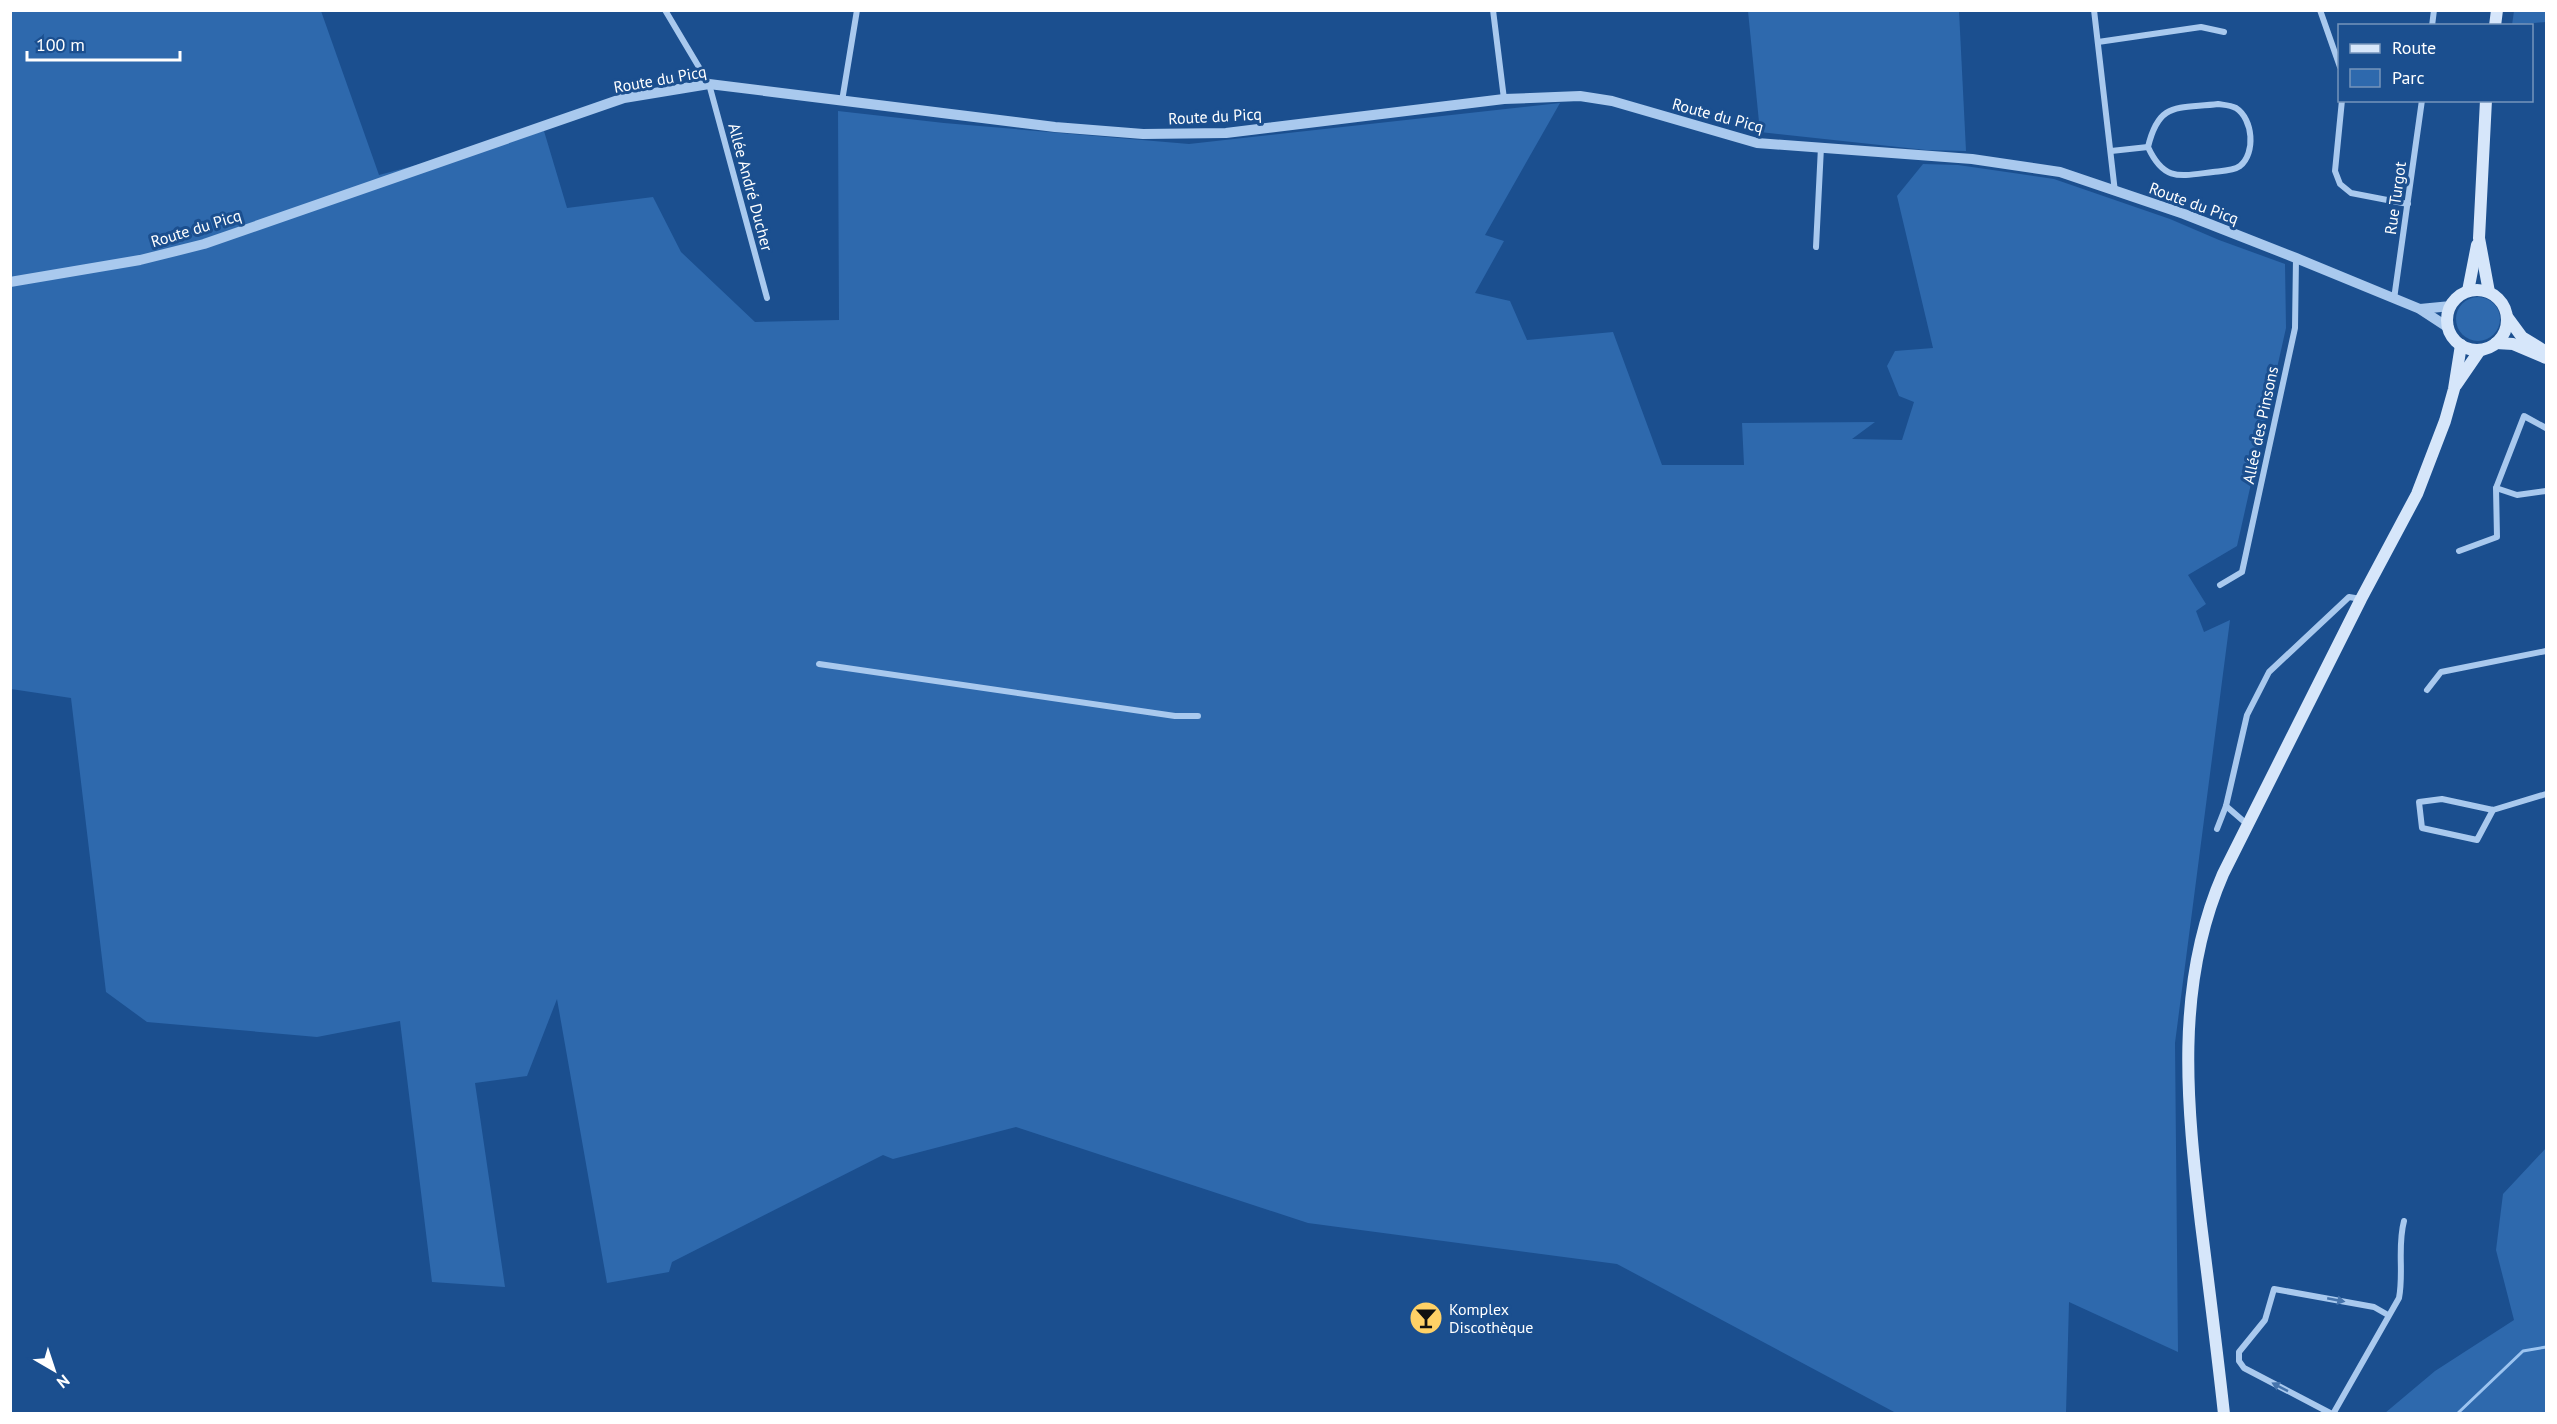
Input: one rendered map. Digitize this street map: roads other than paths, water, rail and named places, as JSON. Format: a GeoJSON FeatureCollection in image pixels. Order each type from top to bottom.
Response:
{"type":"FeatureCollection","features":[{"type":"Feature","properties":{"kind":"main road"},"geometry":{"type":"LineString","coordinates":[[2468,291],[2479,238],[2486,102]]}},
{"type":"Feature","properties":{"kind":"main road"},"geometry":{"type":"LineString","coordinates":[[2479,238],[2489,292]]}},
{"type":"Feature","properties":{"kind":"main road"},"geometry":{"type":"LineString","coordinates":[[2480,350],[2461,345],[2448,328],[2447,320],[2451,306],[2461,294],[2468,291],[2489,292],[2502,302],[2508,318],[2522,336],[2547,352]]}},
{"type":"Feature","properties":{"kind":"main road"},"geometry":{"type":"LineString","coordinates":[[2454,389],[2480,350],[2496,343],[2502,336],[2508,318]]}},
{"type":"Feature","properties":{"kind":"main road"},"geometry":{"type":"LineString","coordinates":[[2496,343],[2513,344],[2547,358]]}},
{"type":"Feature","properties":{"kind":"main road"},"geometry":{"type":"LineString","coordinates":[[2224,1413],[2189,1109],[2188,1045],[2196,960],[2208,908],[2361,599],[2417,494],[2445,421],[2454,389],[2461,345]]}},
{"type":"Feature","properties":{"kind":"street","name":"Allée André Ducher"},"geometry":{"type":"LineString","coordinates":[[665,10],[709,84],[767,298]]}},
{"type":"Feature","properties":{"kind":"street"},"geometry":{"type":"LineString","coordinates":[[842,101],[857,10]]}},
{"type":"Feature","properties":{"kind":"street"},"geometry":{"type":"LineString","coordinates":[[1492,10],[1504,99]]}},
{"type":"Feature","properties":{"kind":"street"},"geometry":{"type":"LineString","coordinates":[[2094,10],[2115,192]]}},
{"type":"Feature","properties":{"kind":"street"},"geometry":{"type":"LineString","coordinates":[[2320,10],[2338,61]]}},
{"type":"Feature","properties":{"kind":"street"},"geometry":{"type":"LineString","coordinates":[[2098,42],[2201,27],[2224,32]]}},
{"type":"Feature","properties":{"kind":"street","name":"Route du Picq"},"geometry":{"type":"LineString","coordinates":[[10,282],[140,260],[204,244],[624,98],[709,84],[1055,127],[1184,135],[1226,133],[1504,99],[1565,96],[1612,101],[1757,143],[1972,159],[2060,172],[2184,214],[2296,258],[2420,309],[2448,328]]}},
{"type":"Feature","properties":{"kind":"street"},"geometry":{"type":"LineString","coordinates":[[2342,102],[2335,171],[2340,184],[2351,193],[2408,204]]}},
{"type":"Feature","properties":{"kind":"street","name":"Rue Turgot"},"geometry":{"type":"LineString","coordinates":[[2394,299],[2422,102]]}},
{"type":"Feature","properties":{"kind":"street"},"geometry":{"type":"LineString","coordinates":[[2226,105],[2236,108],[2245,117],[2250,130],[2250,149],[2246,159],[2238,167],[2227,170],[2180,176],[2170,174],[2155,160],[2148,147],[2156,123],[2161,115],[2171,110],[2226,105]]}},
{"type":"Feature","properties":{"kind":"street"},"geometry":{"type":"LineString","coordinates":[[1816,247],[1821,147]]}},
{"type":"Feature","properties":{"kind":"street"},"geometry":{"type":"LineString","coordinates":[[2111,151],[2148,147]]}},
{"type":"Feature","properties":{"kind":"street","name":"Allée des Pinsons"},"geometry":{"type":"LineString","coordinates":[[2220,585],[2242,572],[2295,328],[2296,258]]}},
{"type":"Feature","properties":{"kind":"street","name":"Route du Picq"},"geometry":{"type":"LineString","coordinates":[[2420,309],[2451,306]]}},
{"type":"Feature","properties":{"kind":"street"},"geometry":{"type":"LineString","coordinates":[[2459,551],[2497,537],[2496,488],[2524,416],[2547,428]]}},
{"type":"Feature","properties":{"kind":"street"},"geometry":{"type":"LineString","coordinates":[[2496,488],[2517,495],[2547,491]]}},
{"type":"Feature","properties":{"kind":"street"},"geometry":{"type":"LineString","coordinates":[[2217,829],[2226,806],[2247,715],[2269,672],[2349,597],[2361,599]]}},
{"type":"Feature","properties":{"kind":"street"},"geometry":{"type":"LineString","coordinates":[[2427,690],[2442,672],[2547,651]]}},
{"type":"Feature","properties":{"kind":"street"},"geometry":{"type":"LineString","coordinates":[[819,664],[1175,716],[1197,716]]}},
{"type":"Feature","properties":{"kind":"street"},"geometry":{"type":"LineString","coordinates":[[2493,810],[2477,840],[2422,828],[2419,802],[2442,799],[2493,810],[2547,794]]}},
{"type":"Feature","properties":{"kind":"street"},"geometry":{"type":"LineString","coordinates":[[2226,806],[2248,825]]}},
{"type":"Feature","properties":{"kind":"street"},"geometry":{"type":"LineString","coordinates":[[2388,1315],[2374,1307],[2274,1289],[2265,1320],[2239,1352],[2239,1362],[2244,1368],[2333,1413],[2399,1298],[2403,1279],[2400,1237],[2404,1221]]}},
{"type":"Feature","properties":{"kind":"waterway"},"geometry":{"type":"LineString","coordinates":[[2457,1414],[2523,1351],[2546,1347]]}},
{"type":"Feature","properties":{"kind":"place","name":"Komplex Discothèque"},"geometry":{"type":"Point","coordinates":[1426,1318]}}]}
